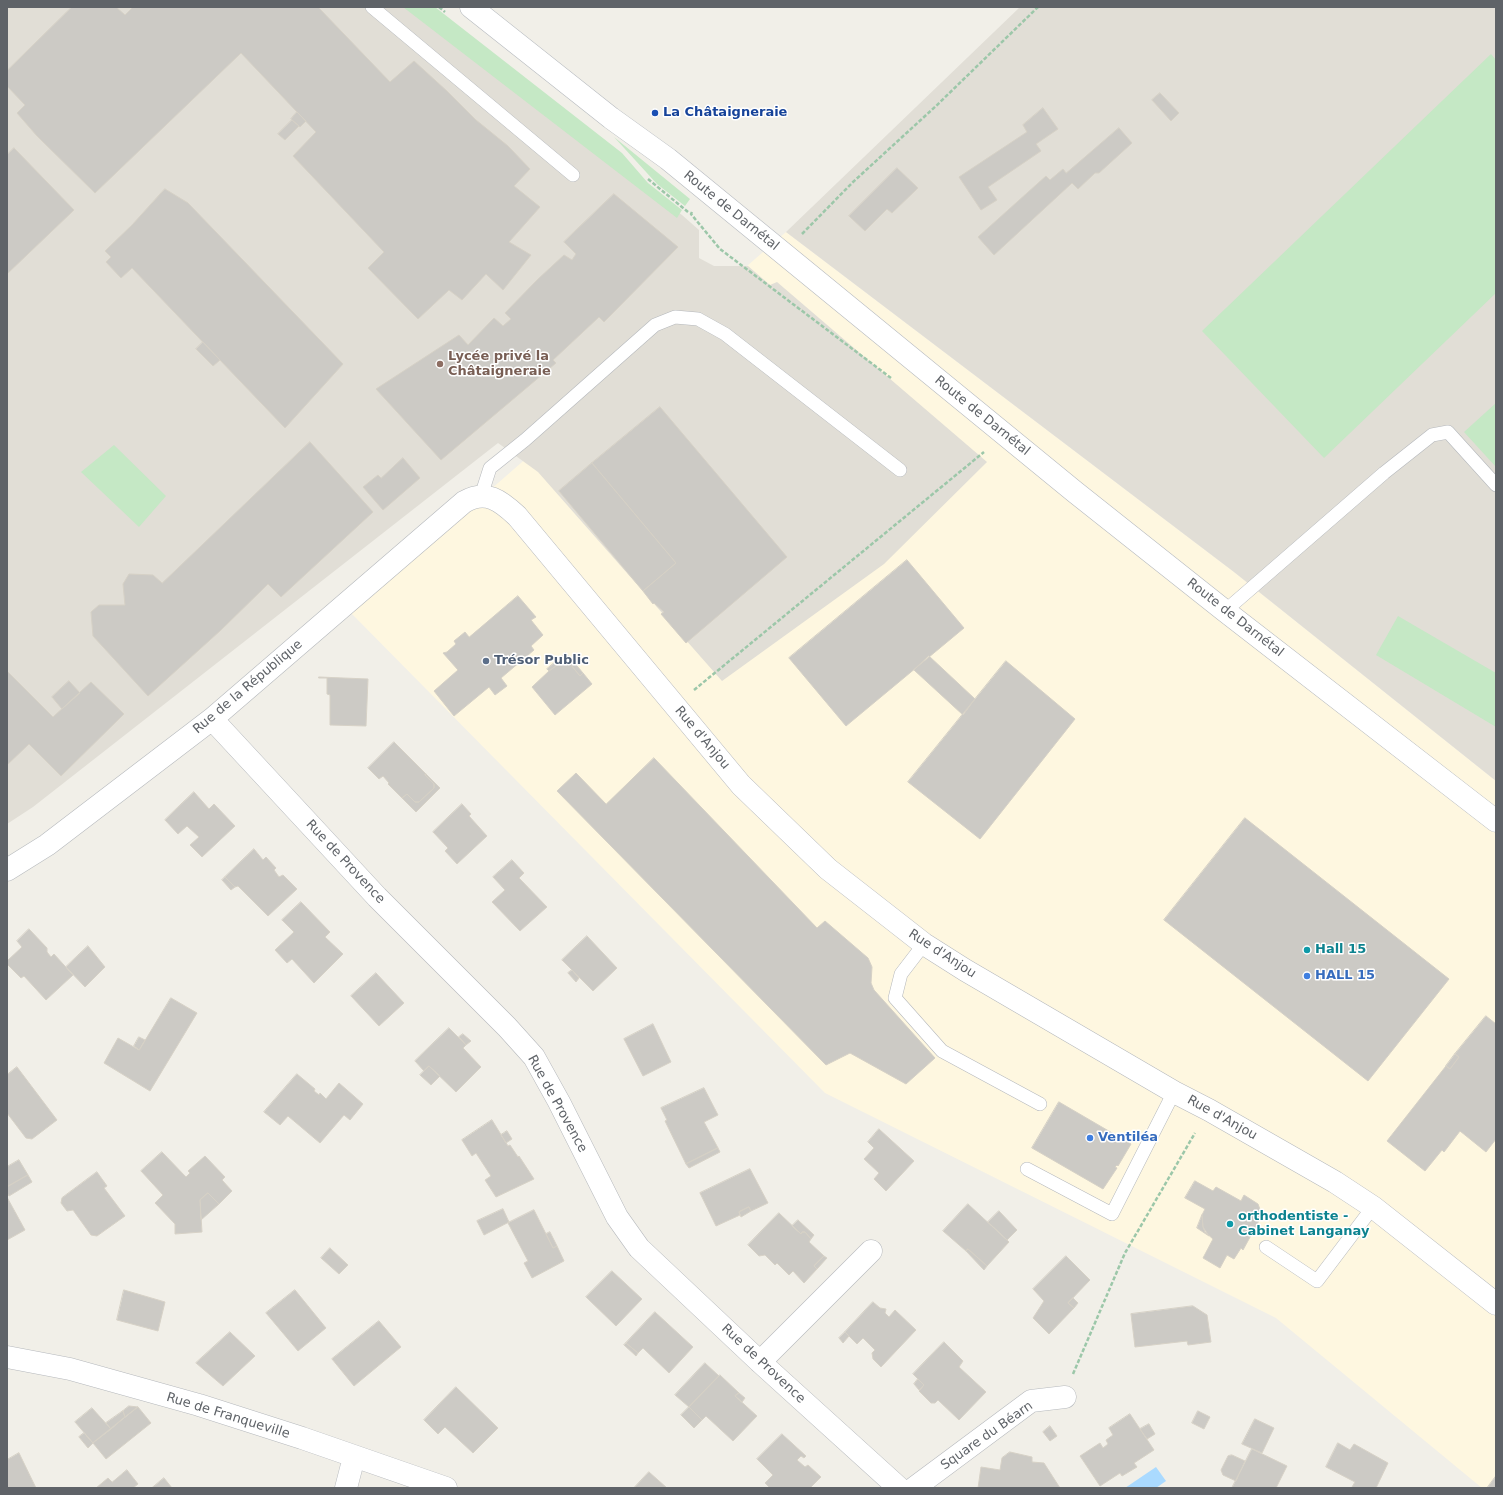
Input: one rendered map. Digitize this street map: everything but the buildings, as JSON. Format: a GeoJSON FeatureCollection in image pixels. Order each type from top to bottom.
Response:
{"type":"FeatureCollection","features":[{"type":"Feature","properties":{"kind":"street","name":"Route de Darnétal"},"geometry":{"type":"LineString","coordinates":[[471,7],[668,160],[1074,492],[1496,821]]}},
{"type":"Feature","properties":{"kind":"street","name":"Rue de la République"},"geometry":{"type":"LineString","coordinates":[[7,870],[47,845],[212,719],[464,502],[474,496],[481,496]]}},
{"type":"Feature","properties":{"kind":"street","name":"Rue d'Anjou"},"geometry":{"type":"LineString","coordinates":[[481,496],[487,496],[502,503],[517,516],[741,785],[828,869],[924,944],[965,970],[1174,1092],[1209,1110],[1335,1182],[1373,1208],[1496,1304]]}},
{"type":"Feature","properties":{"kind":"street","name":"Rue de Provence"},"geometry":{"type":"LineString","coordinates":[[212,719],[377,897],[498,1017],[534,1057],[562,1108],[614,1211],[639,1248],[657,1267],[899,1488]]}},
{"type":"Feature","properties":{"kind":"street"},"geometry":{"type":"LineString","coordinates":[[760,1362],[871,1251]]}},
{"type":"Feature","properties":{"kind":"street","name":"Rue de Franqueville"},"geometry":{"type":"LineString","coordinates":[[7,1357],[70,1369],[199,1405],[446,1488]]}},
{"type":"Feature","properties":{"kind":"street","name":"Square du Béarn"},"geometry":{"type":"LineString","coordinates":[[914,1488],[1031,1401],[1065,1397]]}},
{"type":"Feature","properties":{"kind":"street"},"geometry":{"type":"LineString","coordinates":[[346,1488],[354,1457]]}},
{"type":"Feature","properties":{"kind":"lane"},"geometry":{"type":"LineString","coordinates":[[372,7],[573,175]]}},
{"type":"Feature","properties":{"kind":"lane"},"geometry":{"type":"LineString","coordinates":[[481,496],[490,468],[525,440],[655,325],[675,317],[698,319],[725,334],[900,470]]}},
{"type":"Feature","properties":{"kind":"lane"},"geometry":{"type":"LineString","coordinates":[[1225,611],[1384,473],[1432,435],[1448,432],[1496,486]]}},
{"type":"Feature","properties":{"kind":"lane"},"geometry":{"type":"LineString","coordinates":[[924,944],[901,974],[895,998],[942,1051],[1040,1104]]}},
{"type":"Feature","properties":{"kind":"lane"},"geometry":{"type":"LineString","coordinates":[[1027,1170],[1112,1214],[1174,1092]]}},
{"type":"Feature","properties":{"kind":"lane"},"geometry":{"type":"LineString","coordinates":[[1266,1247],[1317,1281],[1373,1208]]}},
{"type":"Feature","properties":{"kind":"path"},"geometry":{"type":"LineString","coordinates":[[781,251],[803,234],[853,182],[936,106],[1038,7]]}},
{"type":"Feature","properties":{"kind":"path"},"geometry":{"type":"LineString","coordinates":[[707,192],[691,214],[720,250],[892,379]]}},
{"type":"Feature","properties":{"kind":"path"},"geometry":{"type":"LineString","coordinates":[[675,706],[984,451]]}},
{"type":"Feature","properties":{"kind":"path"},"geometry":{"type":"LineString","coordinates":[[1065,1397],[1075,1367],[1125,1253],[1209,1110]]}},
{"type":"Feature","properties":{"kind":"shaded area","name":"Lycée privé la Châtaigneraie"},"geometry":{"type":"Polygon","coordinates":[[[7,7],[409,7],[496,76],[682,215],[699,230],[699,258],[714,266],[748,266],[770,285],[777,282],[987,462],[884,564],[722,681],[538,472],[498,443],[33,807],[7,824],[7,7]]]}},
{"type":"Feature","properties":{"kind":"shaded area"},"geometry":{"type":"Polygon","coordinates":[[[1020,7],[1496,7],[1496,781],[1234,572],[786,232],[1020,7]]]}},
{"type":"Feature","properties":{"kind":"shaded area"},"geometry":{"type":"Polygon","coordinates":[[[786,232],[1234,572],[1496,781],[1496,1488],[1482,1488],[1276,1318],[825,1093],[350,612],[786,232]]]}},
{"type":"Feature","properties":{"kind":"green space"},"geometry":{"type":"Polygon","coordinates":[[[403,7],[435,7],[622,153],[648,183],[682,210],[677,218],[403,7]]]}},
{"type":"Feature","properties":{"kind":"green space"},"geometry":{"type":"Polygon","coordinates":[[[1491,54],[1496,60],[1496,293],[1324,458],[1202,331],[1491,54]]]}},
{"type":"Feature","properties":{"kind":"green space"},"geometry":{"type":"Polygon","coordinates":[[[614,137],[690,199],[685,206],[657,184],[614,137]]]}},
{"type":"Feature","properties":{"kind":"green space"},"geometry":{"type":"Polygon","coordinates":[[[1496,403],[1496,467],[1464,432],[1496,403]]]}},
{"type":"Feature","properties":{"kind":"green space"},"geometry":{"type":"Polygon","coordinates":[[[114,445],[166,496],[139,527],[81,472],[114,445]]]}},
{"type":"Feature","properties":{"kind":"green space"},"geometry":{"type":"Polygon","coordinates":[[[1398,616],[1496,673],[1496,727],[1376,655],[1398,616]]]}},
{"type":"Feature","properties":{"kind":"water"},"geometry":{"type":"Polygon","coordinates":[[[1156,1467],[1166,1481],[1156,1488],[1125,1488],[1156,1467]]]}},
{"type":"Feature","properties":{"kind":"place","name":"La Châtaigneraie"},"geometry":{"type":"Point","coordinates":[655,113]}},
{"type":"Feature","properties":{"kind":"place","name":"Lycée privé la Châtaigneraie"},"geometry":{"type":"Point","coordinates":[440,364]}},
{"type":"Feature","properties":{"kind":"place","name":"Trésor Public"},"geometry":{"type":"Point","coordinates":[486,661]}},
{"type":"Feature","properties":{"kind":"place","name":"Hall 15"},"geometry":{"type":"Point","coordinates":[1307,950]}},
{"type":"Feature","properties":{"kind":"place","name":"HALL 15"},"geometry":{"type":"Point","coordinates":[1307,976]}},
{"type":"Feature","properties":{"kind":"place","name":"Ventiléa"},"geometry":{"type":"Point","coordinates":[1090,1138]}},
{"type":"Feature","properties":{"kind":"place","name":"orthodentiste - Cabinet Langanay"},"geometry":{"type":"Point","coordinates":[1230,1224]}}]}
